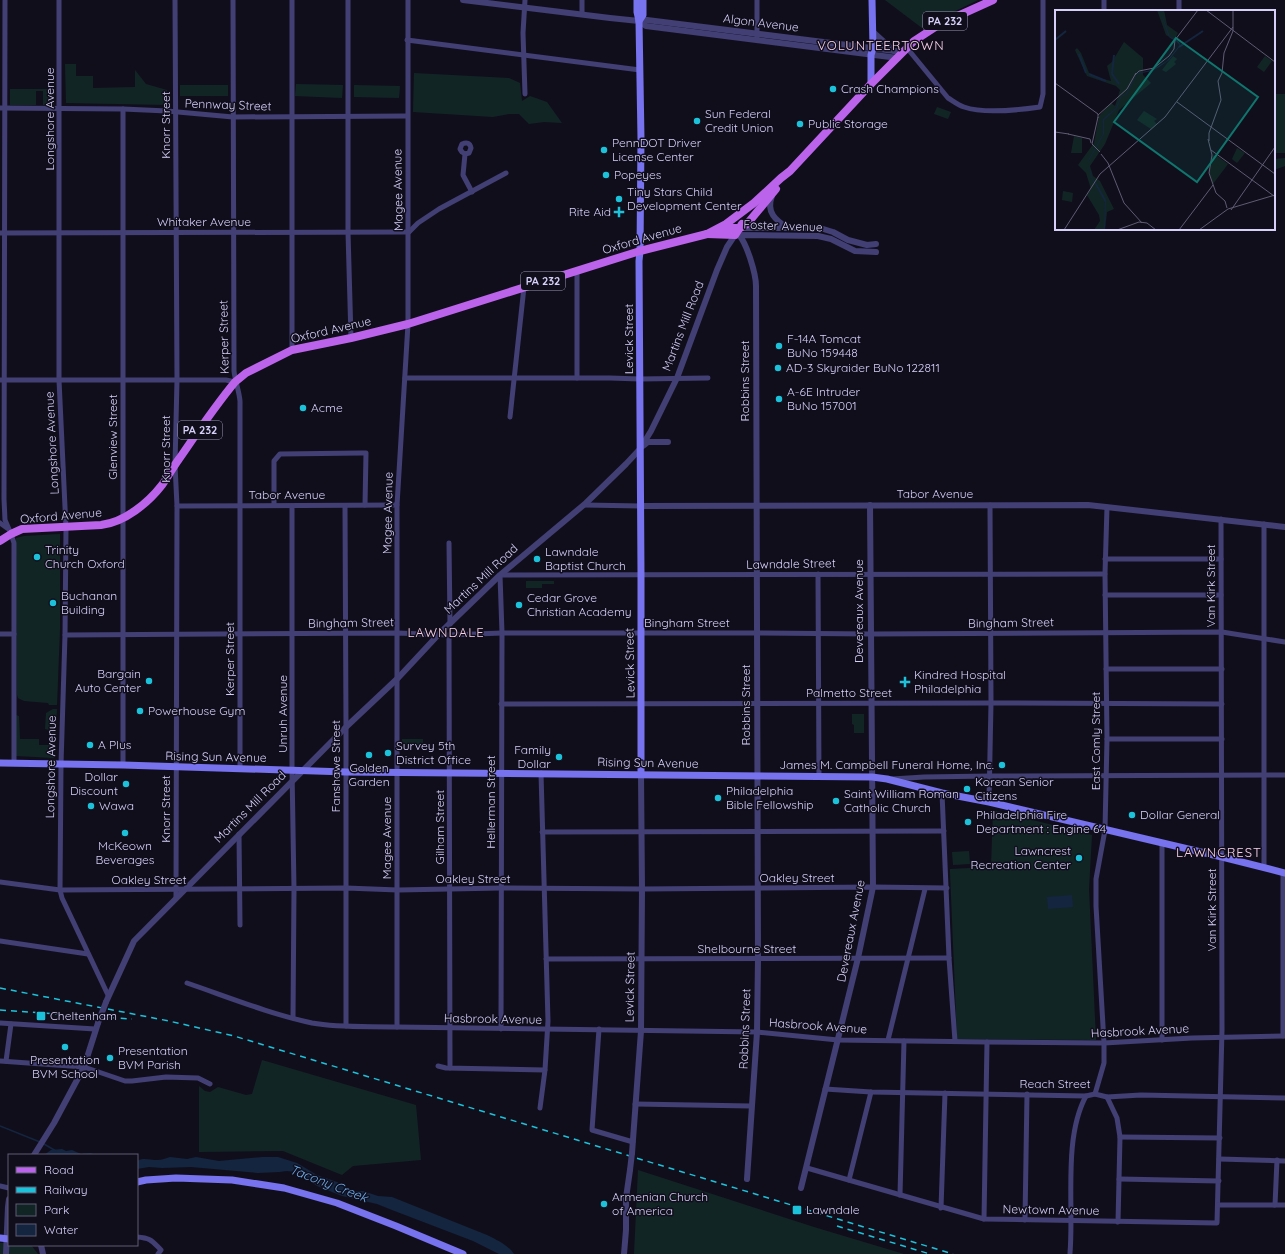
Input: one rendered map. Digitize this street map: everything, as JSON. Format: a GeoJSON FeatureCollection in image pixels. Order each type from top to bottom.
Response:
{"type":"FeatureCollection","features":[{"type":"Feature","properties":{"kind":"main road","name":"Levick Street"},"geometry":{"type":"LineString","coordinates":[[637,0],[639,22],[641,139],[639,261],[642,703],[641,774]]}},
{"type":"Feature","properties":{"kind":"main road","name":"Levick Street"},"geometry":{"type":"LineString","coordinates":[[639,22],[643,15],[643,0]]}},
{"type":"Feature","properties":{"kind":"main road"},"geometry":{"type":"LineString","coordinates":[[871,84],[873,32],[872,0]]}},
{"type":"Feature","properties":{"kind":"main road","name":"Oxford Avenue"},"geometry":{"type":"LineString","coordinates":[[0,541],[22,529],[66,528],[109,524],[123,518],[155,492],[228,390],[236,382],[246,373],[292,350],[408,324],[640,251],[708,234],[738,233],[790,171],[900,52],[940,24],[993,0]]}},
{"type":"Feature","properties":{"kind":"main road","name":"Oxford Avenue"},"geometry":{"type":"LineString","coordinates":[[708,234],[720,228],[743,212],[780,178],[790,171]]}},
{"type":"Feature","properties":{"kind":"main road","name":"Martins Mill Road"},"geometry":{"type":"LineString","coordinates":[[738,233],[743,220],[763,195]]}},
{"type":"Feature","properties":{"kind":"main road","name":"Oxford Avenue"},"geometry":{"type":"LineString","coordinates":[[720,228],[738,233]]}},
{"type":"Feature","properties":{"kind":"main road","name":"Rising Sun Avenue"},"geometry":{"type":"LineString","coordinates":[[0,763],[292,769],[346,772],[501,772],[872,777],[989,802],[1284,873]]}},
{"type":"Feature","properties":{"kind":"main road"},"geometry":{"type":"LineString","coordinates":[[138,1182],[176,1178],[209,1179],[232,1180],[284,1188],[337,1203],[463,1254]]}},
{"type":"Feature","properties":{"kind":"street"},"geometry":{"type":"LineString","coordinates":[[5,0],[2,380],[5,520],[12,534],[14,543],[14,763]]}},
{"type":"Feature","properties":{"kind":"street","name":"Longshore Avenue"},"geometry":{"type":"LineString","coordinates":[[59,0],[59,380],[66,528],[60,890],[62,898],[108,995]]}},
{"type":"Feature","properties":{"kind":"street","name":"Knorr Street"},"geometry":{"type":"LineString","coordinates":[[175,0],[177,380],[175,464],[177,506],[176,897]]}},
{"type":"Feature","properties":{"kind":"street","name":"Kerper Street"},"geometry":{"type":"LineString","coordinates":[[233,0],[234,371],[240,401],[240,768]]}},
{"type":"Feature","properties":{"kind":"street"},"geometry":{"type":"LineString","coordinates":[[292,0],[292,350]]}},
{"type":"Feature","properties":{"kind":"street"},"geometry":{"type":"LineString","coordinates":[[348,0],[348,232],[351,338]]}},
{"type":"Feature","properties":{"kind":"street","name":"Magee Avenue"},"geometry":{"type":"LineString","coordinates":[[397,1028],[397,505],[408,324],[408,0]]}},
{"type":"Feature","properties":{"kind":"street","name":"Algon Avenue"},"geometry":{"type":"LineString","coordinates":[[463,0],[525,3],[582,14],[639,22],[646,26],[756,40],[872,51],[900,52]]}},
{"type":"Feature","properties":{"kind":"street"},"geometry":{"type":"LineString","coordinates":[[582,0],[582,14]]}},
{"type":"Feature","properties":{"kind":"street"},"geometry":{"type":"LineString","coordinates":[[756,40],[757,0]]}},
{"type":"Feature","properties":{"kind":"street"},"geometry":{"type":"LineString","coordinates":[[873,32],[900,52],[956,104],[974,109],[988,110],[1040,107],[1044,94],[1043,0]]}},
{"type":"Feature","properties":{"kind":"street"},"geometry":{"type":"LineString","coordinates":[[1179,0],[1180,10]]}},
{"type":"Feature","properties":{"kind":"street"},"geometry":{"type":"LineString","coordinates":[[525,3],[525,94]]}},
{"type":"Feature","properties":{"kind":"street","name":"Algon Avenue"},"geometry":{"type":"LineString","coordinates":[[639,22],[647,20],[757,33],[872,51]]}},
{"type":"Feature","properties":{"kind":"street"},"geometry":{"type":"LineString","coordinates":[[407,40],[640,70]]}},
{"type":"Feature","properties":{"kind":"street","name":"Pennway Street"},"geometry":{"type":"LineString","coordinates":[[3,108],[123,109],[233,117],[407,116]]}},
{"type":"Feature","properties":{"kind":"street","name":"Glenview Street"},"geometry":{"type":"LineString","coordinates":[[123,109],[123,765]]}},
{"type":"Feature","properties":{"kind":"street"},"geometry":{"type":"LineString","coordinates":[[465,154],[463,175],[472,192]]}},
{"type":"Feature","properties":{"kind":"street"},"geometry":{"type":"LineString","coordinates":[[409,232],[418,223],[506,173]]}},
{"type":"Feature","properties":{"kind":"street"},"geometry":{"type":"LineString","coordinates":[[773,192],[769,206],[771,214],[788,228]]}},
{"type":"Feature","properties":{"kind":"street","name":"Foster Avenue"},"geometry":{"type":"LineString","coordinates":[[738,233],[788,228],[820,228],[861,244],[876,244]]}},
{"type":"Feature","properties":{"kind":"street","name":"Whitaker Avenue"},"geometry":{"type":"LineString","coordinates":[[2,233],[409,232]]}},
{"type":"Feature","properties":{"kind":"street","name":"Foster Avenue"},"geometry":{"type":"LineString","coordinates":[[738,233],[818,236],[831,239],[855,251],[876,252]]}},
{"type":"Feature","properties":{"kind":"street","name":"Robbins Street"},"geometry":{"type":"LineString","coordinates":[[738,233],[752,263],[756,279],[758,959],[757,1032],[747,1179]]}},
{"type":"Feature","properties":{"kind":"street","name":"Martins Mill Road"},"geometry":{"type":"LineString","coordinates":[[35,1154],[84,1067],[95,1029],[108,995],[134,941],[346,727],[398,678],[439,634],[500,575],[584,505],[640,449],[652,431],[677,378],[717,270],[727,247],[738,233]]}},
{"type":"Feature","properties":{"kind":"street"},"geometry":{"type":"LineString","coordinates":[[577,271],[577,378]]}},
{"type":"Feature","properties":{"kind":"street"},"geometry":{"type":"LineString","coordinates":[[510,417],[524,287]]}},
{"type":"Feature","properties":{"kind":"street"},"geometry":{"type":"LineString","coordinates":[[405,378],[708,378]]}},
{"type":"Feature","properties":{"kind":"street"},"geometry":{"type":"LineString","coordinates":[[2,380],[226,380],[236,382]]}},
{"type":"Feature","properties":{"kind":"street"},"geometry":{"type":"LineString","coordinates":[[640,449],[648,442],[668,442]]}},
{"type":"Feature","properties":{"kind":"street"},"geometry":{"type":"LineString","coordinates":[[274,505],[274,464],[277,456],[283,453],[366,453],[365,505]]}},
{"type":"Feature","properties":{"kind":"street","name":"Tabor Avenue"},"geometry":{"type":"LineString","coordinates":[[177,506],[397,505]]}},
{"type":"Feature","properties":{"kind":"street","name":"Tabor Avenue"},"geometry":{"type":"LineString","coordinates":[[584,505],[990,505],[1107,507],[1285,527]]}},
{"type":"Feature","properties":{"kind":"street","name":"Devereaux Avenue"},"geometry":{"type":"LineString","coordinates":[[801,1188],[858,958],[873,887],[870,505]]}},
{"type":"Feature","properties":{"kind":"street"},"geometry":{"type":"LineString","coordinates":[[989,802],[991,703],[990,505]]}},
{"type":"Feature","properties":{"kind":"street","name":"Unruh Avenue"},"geometry":{"type":"LineString","coordinates":[[292,506],[292,782],[294,889],[293,1018]]}},
{"type":"Feature","properties":{"kind":"street","name":"Fanshawe Street"},"geometry":{"type":"LineString","coordinates":[[345,506],[346,1026]]}},
{"type":"Feature","properties":{"kind":"street","name":"East Comly Street"},"geometry":{"type":"LineString","coordinates":[[1096,1094],[1104,1063],[1096,879],[1105,830],[1107,703],[1105,559],[1107,507]]}},
{"type":"Feature","properties":{"kind":"street","name":"Van Kirk Street"},"geometry":{"type":"LineString","coordinates":[[1218,1205],[1222,1037],[1221,520]]}},
{"type":"Feature","properties":{"kind":"street"},"geometry":{"type":"LineString","coordinates":[[0,523],[5,525],[12,534]]}},
{"type":"Feature","properties":{"kind":"street"},"geometry":{"type":"LineString","coordinates":[[1264,524],[1264,868]]}},
{"type":"Feature","properties":{"kind":"street"},"geometry":{"type":"LineString","coordinates":[[449,543],[450,624]]}},
{"type":"Feature","properties":{"kind":"street"},"geometry":{"type":"LineString","coordinates":[[1105,559],[1221,559]]}},
{"type":"Feature","properties":{"kind":"street"},"geometry":{"type":"LineString","coordinates":[[818,574],[819,777]]}},
{"type":"Feature","properties":{"kind":"street","name":"Lawndale Street"},"geometry":{"type":"LineString","coordinates":[[500,575],[1105,574]]}},
{"type":"Feature","properties":{"kind":"street","name":"Hellerman Street"},"geometry":{"type":"LineString","coordinates":[[500,575],[502,633],[501,1029]]}},
{"type":"Feature","properties":{"kind":"street"},"geometry":{"type":"LineString","coordinates":[[1105,594],[1222,595]]}},
{"type":"Feature","properties":{"kind":"street","name":"Bingham Street"},"geometry":{"type":"LineString","coordinates":[[65,635],[346,633],[449,635],[502,633],[870,634],[1222,632],[1285,642]]}},
{"type":"Feature","properties":{"kind":"street"},"geometry":{"type":"LineString","coordinates":[[0,634],[14,634]]}},
{"type":"Feature","properties":{"kind":"street","name":"Gilham Street"},"geometry":{"type":"LineString","coordinates":[[449,635],[450,1068]]}},
{"type":"Feature","properties":{"kind":"street"},"geometry":{"type":"LineString","coordinates":[[1106,669],[1222,669]]}},
{"type":"Feature","properties":{"kind":"street","name":"Palmetto Street"},"geometry":{"type":"LineString","coordinates":[[501,704],[1222,704]]}},
{"type":"Feature","properties":{"kind":"street"},"geometry":{"type":"LineString","coordinates":[[1107,739],[1222,739]]}},
{"type":"Feature","properties":{"kind":"street"},"geometry":{"type":"LineString","coordinates":[[540,773],[548,1021],[546,1030],[545,1070],[540,1108]]}},
{"type":"Feature","properties":{"kind":"street","name":"Levick Street"},"geometry":{"type":"LineString","coordinates":[[624,1254],[626,1198],[633,1142],[641,1031],[641,774]]}},
{"type":"Feature","properties":{"kind":"street"},"geometry":{"type":"LineString","coordinates":[[887,779],[990,776],[1285,775]]}},
{"type":"Feature","properties":{"kind":"street"},"geometry":{"type":"LineString","coordinates":[[942,793],[949,958],[955,1041]]}},
{"type":"Feature","properties":{"kind":"street"},"geometry":{"type":"LineString","coordinates":[[542,832],[944,831]]}},
{"type":"Feature","properties":{"kind":"street"},"geometry":{"type":"LineString","coordinates":[[239,834],[240,925]]}},
{"type":"Feature","properties":{"kind":"street"},"geometry":{"type":"LineString","coordinates":[[1162,843],[1162,1040]]}},
{"type":"Feature","properties":{"kind":"street"},"geometry":{"type":"LineString","coordinates":[[1284,873],[1284,1036]]}},
{"type":"Feature","properties":{"kind":"street","name":"Oakley Street"},"geometry":{"type":"LineString","coordinates":[[0,882],[60,890],[177,890],[240,888],[346,888],[398,890],[502,888],[947,888]]}},
{"type":"Feature","properties":{"kind":"street"},"geometry":{"type":"LineString","coordinates":[[888,1040],[925,889]]}},
{"type":"Feature","properties":{"kind":"street"},"geometry":{"type":"LineString","coordinates":[[0,941],[88,954]]}},
{"type":"Feature","properties":{"kind":"street","name":"Shelbourne Street"},"geometry":{"type":"LineString","coordinates":[[546,959],[642,960],[949,958]]}},
{"type":"Feature","properties":{"kind":"street","name":"Hasbrook Avenue"},"geometry":{"type":"LineString","coordinates":[[187,983],[293,1018],[322,1024],[346,1026],[397,1028],[546,1030],[599,1029],[641,1031],[757,1032],[838,1040],[986,1042],[1104,1043],[1222,1037],[1284,1036]]}},
{"type":"Feature","properties":{"kind":"street"},"geometry":{"type":"LineString","coordinates":[[0,1023],[95,1029]]}},
{"type":"Feature","properties":{"kind":"street"},"geometry":{"type":"LineString","coordinates":[[11,1024],[3,1061],[84,1067],[125,1081],[166,1077],[198,1078],[210,1084]]}},
{"type":"Feature","properties":{"kind":"street"},"geometry":{"type":"LineString","coordinates":[[599,1029],[592,1130],[633,1142]]}},
{"type":"Feature","properties":{"kind":"street"},"geometry":{"type":"LineString","coordinates":[[900,1194],[904,1041]]}},
{"type":"Feature","properties":{"kind":"street"},"geometry":{"type":"LineString","coordinates":[[984,1219],[986,1042]]}},
{"type":"Feature","properties":{"kind":"street"},"geometry":{"type":"LineString","coordinates":[[438,1066],[446,1068],[545,1070]]}},
{"type":"Feature","properties":{"kind":"street","name":"Reach Street"},"geometry":{"type":"LineString","coordinates":[[825,1089],[871,1092],[1086,1096],[1096,1094],[1107,1097],[1141,1095],[1285,1098]]}},
{"type":"Feature","properties":{"kind":"street"},"geometry":{"type":"LineString","coordinates":[[849,1180],[871,1092]]}},
{"type":"Feature","properties":{"kind":"street"},"geometry":{"type":"LineString","coordinates":[[941,1208],[945,1093]]}},
{"type":"Feature","properties":{"kind":"street"},"geometry":{"type":"LineString","coordinates":[[1025,1220],[1027,1094]]}},
{"type":"Feature","properties":{"kind":"street"},"geometry":{"type":"LineString","coordinates":[[1070,1253],[1073,1140],[1075,1122],[1086,1096]]}},
{"type":"Feature","properties":{"kind":"street"},"geometry":{"type":"LineString","coordinates":[[1107,1097],[1117,1118],[1120,1137],[1118,1222]]}},
{"type":"Feature","properties":{"kind":"street"},"geometry":{"type":"LineString","coordinates":[[635,1104],[751,1106]]}},
{"type":"Feature","properties":{"kind":"street"},"geometry":{"type":"LineString","coordinates":[[1120,1137],[1220,1138]]}},
{"type":"Feature","properties":{"kind":"street"},"geometry":{"type":"LineString","coordinates":[[1219,1159],[1285,1160]]}},
{"type":"Feature","properties":{"kind":"street"},"geometry":{"type":"LineString","coordinates":[[1275,1205],[1277,1160]]}},
{"type":"Feature","properties":{"kind":"street","name":"Newtown Avenue"},"geometry":{"type":"LineString","coordinates":[[807,1168],[900,1194],[941,1208],[984,1219],[1217,1223],[1218,1205]]}},
{"type":"Feature","properties":{"kind":"street"},"geometry":{"type":"LineString","coordinates":[[1119,1179],[1218,1181]]}},
{"type":"Feature","properties":{"kind":"street"},"geometry":{"type":"LineString","coordinates":[[1218,1205],[1285,1205]]}},
{"type":"Feature","properties":{"kind":"street"},"geometry":{"type":"LineString","coordinates":[[6,1254],[5,1238],[8,1208]]}},
{"type":"Feature","properties":{"kind":"street"},"geometry":{"type":"LineString","coordinates":[[138,1237],[148,1238],[153,1241],[159,1252]]}},
{"type":"Feature","properties":{"kind":"green space"},"geometry":{"type":"Polygon","coordinates":[[[885,0],[978,0],[922,28],[885,0]]]}},
{"type":"Feature","properties":{"kind":"green space"},"geometry":{"type":"Polygon","coordinates":[[[65,64],[76,64],[76,76],[93,76],[93,88],[135,87],[135,70],[146,84],[167,90],[167,105],[66,103],[65,64]]]}},
{"type":"Feature","properties":{"kind":"green space"},"geometry":{"type":"Polygon","coordinates":[[[414,73],[509,78],[520,83],[522,101],[530,96],[547,102],[562,123],[544,122],[529,124],[519,114],[493,117],[413,112],[414,73]]]}},
{"type":"Feature","properties":{"kind":"green space"},"geometry":{"type":"Polygon","coordinates":[[[296,84],[343,85],[342,98],[295,96],[296,84]]]}},
{"type":"Feature","properties":{"kind":"green space"},"geometry":{"type":"Polygon","coordinates":[[[180,85],[228,85],[228,96],[180,96],[180,85]]]}},
{"type":"Feature","properties":{"kind":"green space"},"geometry":{"type":"Polygon","coordinates":[[[354,85],[400,86],[399,98],[354,97],[354,85]]]}},
{"type":"Feature","properties":{"kind":"green space"},"geometry":{"type":"Polygon","coordinates":[[[10,89],[54,89],[54,105],[43,105],[43,91],[36,91],[36,105],[10,105],[10,89]]]}},
{"type":"Feature","properties":{"kind":"green space"},"geometry":{"type":"Polygon","coordinates":[[[1275,94],[1285,94],[1285,153],[1275,153],[1275,94]]]}},
{"type":"Feature","properties":{"kind":"green space"},"geometry":{"type":"Polygon","coordinates":[[[937,107],[951,112],[948,119],[934,114],[937,107]]]}},
{"type":"Feature","properties":{"kind":"green space"},"geometry":{"type":"Polygon","coordinates":[[[1285,158],[1285,166],[1275,170],[1275,159],[1285,158]]]}},
{"type":"Feature","properties":{"kind":"green space"},"geometry":{"type":"Polygon","coordinates":[[[60,534],[60,629],[57,705],[49,705],[48,703],[24,701],[18,698],[17,695],[16,538],[24,536],[60,534]]]}},
{"type":"Feature","properties":{"kind":"green space"},"geometry":{"type":"Polygon","coordinates":[[[526,581],[554,581],[554,584],[542,584],[542,588],[526,588],[526,581]]]}},
{"type":"Feature","properties":{"kind":"green space"},"geometry":{"type":"Polygon","coordinates":[[[53,709],[57,709],[54,758],[16,756],[16,715],[19,716],[20,739],[39,739],[39,745],[49,745],[49,730],[45,729],[46,713],[53,709]]]}},
{"type":"Feature","properties":{"kind":"green space"},"geometry":{"type":"Polygon","coordinates":[[[852,714],[864,714],[864,733],[854,733],[852,714]]]}},
{"type":"Feature","properties":{"kind":"green space"},"geometry":{"type":"Polygon","coordinates":[[[402,739],[423,739],[423,746],[402,745],[402,739]]]}},
{"type":"Feature","properties":{"kind":"green space"},"geometry":{"type":"Polygon","coordinates":[[[993,810],[1092,835],[1089,889],[1096,1040],[957,1039],[950,869],[991,867],[993,810]]]}},
{"type":"Feature","properties":{"kind":"green space"},"geometry":{"type":"Polygon","coordinates":[[[969,851],[970,864],[953,865],[952,852],[969,851]]]}},
{"type":"Feature","properties":{"kind":"green space"},"geometry":{"type":"Polygon","coordinates":[[[262,1060],[416,1105],[421,1160],[353,1166],[342,1175],[283,1151],[199,1152],[199,1086],[205,1091],[210,1092],[218,1087],[246,1095],[252,1094],[262,1060]]]}},
{"type":"Feature","properties":{"kind":"green space"},"geometry":{"type":"Polygon","coordinates":[[[638,1170],[814,1227],[904,1254],[634,1254],[638,1170]]]}},
{"type":"Feature","properties":{"kind":"green space"},"geometry":{"type":"Polygon","coordinates":[[[0,1243],[8,1243],[8,1246],[32,1246],[38,1254],[0,1254],[0,1243]]]}},
{"type":"Feature","properties":{"kind":"water"},"geometry":{"type":"Polygon","coordinates":[[[1072,895],[1073,907],[1048,909],[1047,897],[1072,895]]]}},
{"type":"Feature","properties":{"kind":"water"},"geometry":{"type":"Polygon","coordinates":[[[51,1150],[72,1150],[81,1154],[45,1154],[51,1150]]]}},
{"type":"Feature","properties":{"kind":"water","name":"Tacony Creek"},"geometry":{"type":"Polygon","coordinates":[[[170,1157],[187,1159],[196,1157],[219,1161],[278,1157],[297,1163],[317,1175],[337,1182],[354,1191],[363,1191],[378,1196],[392,1197],[487,1235],[505,1245],[514,1254],[499,1254],[473,1241],[377,1204],[342,1196],[317,1186],[295,1172],[287,1171],[258,1173],[191,1167],[149,1167],[138,1169],[139,1160],[159,1160],[170,1157]]]}},
{"type":"Feature","properties":{"kind":"waterway"},"geometry":{"type":"LineString","coordinates":[[0,1126],[40,1142]]}},
{"type":"Feature","properties":{"kind":"waterway"},"geometry":{"type":"LineString","coordinates":[[44,1144],[56,1151]]}},
{"type":"Feature","properties":{"kind":"railway"},"geometry":{"type":"LineString","coordinates":[[0,988],[169,1021],[234,1036],[953,1254]]}},
{"type":"Feature","properties":{"kind":"railway"},"geometry":{"type":"LineString","coordinates":[[0,1010],[132,1019]]}},
{"type":"Feature","properties":{"kind":"railway"},"geometry":{"type":"LineString","coordinates":[[837,1226],[930,1254]]}},
{"type":"Feature","properties":{"kind":"place","name":"Crash Champions"},"geometry":{"type":"Point","coordinates":[833,89]}},
{"type":"Feature","properties":{"kind":"place","name":"Sun Federal Credit Union"},"geometry":{"type":"Point","coordinates":[697,121]}},
{"type":"Feature","properties":{"kind":"place","name":"Public Storage"},"geometry":{"type":"Point","coordinates":[800,124]}},
{"type":"Feature","properties":{"kind":"place","name":"PennDOT Driver License Center"},"geometry":{"type":"Point","coordinates":[604,150]}},
{"type":"Feature","properties":{"kind":"place","name":"Popeyes"},"geometry":{"type":"Point","coordinates":[606,175]}},
{"type":"Feature","properties":{"kind":"place","name":"Tiny Stars Child Development Center"},"geometry":{"type":"Point","coordinates":[619,199]}},
{"type":"Feature","properties":{"kind":"place","name":"Rite Aid"},"geometry":{"type":"Point","coordinates":[619,212]}},
{"type":"Feature","properties":{"kind":"place","name":"F-14A Tomcat BuNo 159448"},"geometry":{"type":"Point","coordinates":[779,346]}},
{"type":"Feature","properties":{"kind":"place","name":"AD-3 Skyraider BuNo 122811"},"geometry":{"type":"Point","coordinates":[778,368]}},
{"type":"Feature","properties":{"kind":"place","name":"A-6E Intruder BuNo 157001"},"geometry":{"type":"Point","coordinates":[779,399]}},
{"type":"Feature","properties":{"kind":"place","name":"Acme"},"geometry":{"type":"Point","coordinates":[303,408]}},
{"type":"Feature","properties":{"kind":"place","name":"Trinity Church Oxford"},"geometry":{"type":"Point","coordinates":[37,557]}},
{"type":"Feature","properties":{"kind":"place","name":"Lawndale Baptist Church"},"geometry":{"type":"Point","coordinates":[537,559]}},
{"type":"Feature","properties":{"kind":"place","name":"Buchanan Building"},"geometry":{"type":"Point","coordinates":[53,603]}},
{"type":"Feature","properties":{"kind":"place","name":"Cedar Grove Christian Academy"},"geometry":{"type":"Point","coordinates":[519,605]}},
{"type":"Feature","properties":{"kind":"place","name":"Bargain Auto Center"},"geometry":{"type":"Point","coordinates":[149,681]}},
{"type":"Feature","properties":{"kind":"place","name":"Kindred Hospital Philadelphia"},"geometry":{"type":"Point","coordinates":[905,682]}},
{"type":"Feature","properties":{"kind":"place","name":"Powerhouse Gym"},"geometry":{"type":"Point","coordinates":[140,711]}},
{"type":"Feature","properties":{"kind":"place","name":"A Plus"},"geometry":{"type":"Point","coordinates":[90,745]}},
{"type":"Feature","properties":{"kind":"place","name":"Survey 5th District Office"},"geometry":{"type":"Point","coordinates":[388,753]}},
{"type":"Feature","properties":{"kind":"place","name":"Golden Garden"},"geometry":{"type":"Point","coordinates":[369,755]}},
{"type":"Feature","properties":{"kind":"place","name":"Family Dollar"},"geometry":{"type":"Point","coordinates":[559,757]}},
{"type":"Feature","properties":{"kind":"place","name":"James M. Campbell Funeral Home, Inc."},"geometry":{"type":"Point","coordinates":[1002,765]}},
{"type":"Feature","properties":{"kind":"place","name":"Dollar Discount"},"geometry":{"type":"Point","coordinates":[126,784]}},
{"type":"Feature","properties":{"kind":"place","name":"Korean Senior Citizens"},"geometry":{"type":"Point","coordinates":[967,789]}},
{"type":"Feature","properties":{"kind":"place","name":"Philadelphia Bible Fellowship"},"geometry":{"type":"Point","coordinates":[718,798]}},
{"type":"Feature","properties":{"kind":"place","name":"Saint William Roman Catholic Church"},"geometry":{"type":"Point","coordinates":[836,801]}},
{"type":"Feature","properties":{"kind":"place","name":"Wawa"},"geometry":{"type":"Point","coordinates":[91,806]}},
{"type":"Feature","properties":{"kind":"place","name":"Dollar General"},"geometry":{"type":"Point","coordinates":[1132,815]}},
{"type":"Feature","properties":{"kind":"place","name":"Philadelphia Fire Department : Engine 64"},"geometry":{"type":"Point","coordinates":[968,822]}},
{"type":"Feature","properties":{"kind":"place","name":"McKeown Beverages"},"geometry":{"type":"Point","coordinates":[125,833]}},
{"type":"Feature","properties":{"kind":"place","name":"Lawncrest Recreation Center"},"geometry":{"type":"Point","coordinates":[1079,858]}},
{"type":"Feature","properties":{"kind":"place","name":"Cheltenham"},"geometry":{"type":"Point","coordinates":[41,1016]}},
{"type":"Feature","properties":{"kind":"place","name":"Presentation BVM School"},"geometry":{"type":"Point","coordinates":[65,1047]}},
{"type":"Feature","properties":{"kind":"place","name":"Presentation BVM Parish"},"geometry":{"type":"Point","coordinates":[110,1058]}},
{"type":"Feature","properties":{"kind":"place","name":"Armenian Church of America"},"geometry":{"type":"Point","coordinates":[604,1204]}},
{"type":"Feature","properties":{"kind":"place","name":"Lawndale"},"geometry":{"type":"Point","coordinates":[797,1210]}},
{"type":"Feature","properties":{"kind":"district","name":"VOLUNTEERTOWN"},"geometry":{"type":"Point","coordinates":[881,45]}},
{"type":"Feature","properties":{"kind":"district","name":"LAWNDALE"},"geometry":{"type":"Point","coordinates":[446,632]}},
{"type":"Feature","properties":{"kind":"district","name":"LAWNCREST"},"geometry":{"type":"Point","coordinates":[1219,852]}}]}
